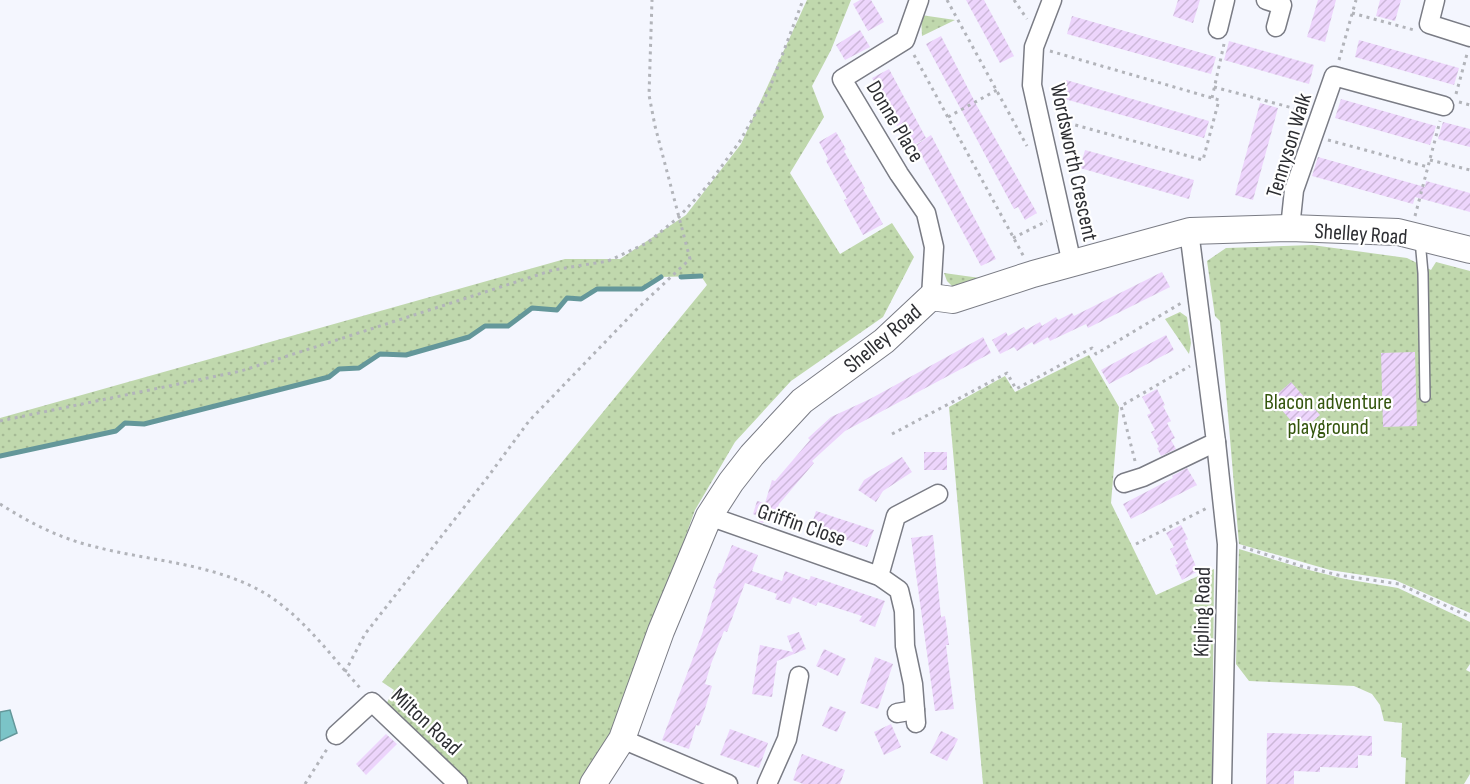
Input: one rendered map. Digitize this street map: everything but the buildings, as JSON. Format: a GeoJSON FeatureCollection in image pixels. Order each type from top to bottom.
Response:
{"type":"FeatureCollection","features":[{"type":"Feature","properties":{"kind":"street"},"geometry":{"type":"LineString","coordinates":[[906,40],[919,0]]}},
{"type":"Feature","properties":{"kind":"street","name":"Wordsworth Crescent"},"geometry":{"type":"LineString","coordinates":[[1052,0],[1034,47],[1032,85],[1072,264]]}},
{"type":"Feature","properties":{"kind":"street"},"geometry":{"type":"LineString","coordinates":[[1218,29],[1225,0]]}},
{"type":"Feature","properties":{"kind":"street"},"geometry":{"type":"LineString","coordinates":[[1266,0],[1282,5],[1276,27]]}},
{"type":"Feature","properties":{"kind":"street"},"geometry":{"type":"LineString","coordinates":[[1435,0],[1429,24],[1469,44]]}},
{"type":"Feature","properties":{"kind":"street","name":"Donne Place"},"geometry":{"type":"LineString","coordinates":[[906,40],[842,79],[899,174],[926,213],[934,247],[931,297]]}},
{"type":"Feature","properties":{"kind":"street","name":"Tennyson Walk"},"geometry":{"type":"LineString","coordinates":[[1290,228],[1294,190],[1335,76],[1444,106]]}},
{"type":"Feature","properties":{"kind":"street","name":"Shelley Road"},"geometry":{"type":"LineString","coordinates":[[593,784],[622,740],[661,631],[709,516],[731,482],[752,454],[802,401],[884,341],[931,297],[953,300],[1033,274],[1190,231],[1290,228],[1398,232],[1470,250]]}},
{"type":"Feature","properties":{"kind":"street","name":"Kipling Road"},"geometry":{"type":"LineString","coordinates":[[1190,231],[1227,544],[1222,784]]}},
{"type":"Feature","properties":{"kind":"street"},"geometry":{"type":"LineString","coordinates":[[1124,483],[1143,477],[1216,442]]}},
{"type":"Feature","properties":{"kind":"street"},"geometry":{"type":"LineString","coordinates":[[879,576],[896,516],[933,502]]}},
{"type":"Feature","properties":{"kind":"street","name":"Griffin Close"},"geometry":{"type":"LineString","coordinates":[[709,516],[879,576],[899,590],[904,611],[905,646],[913,684],[909,716]]}},
{"type":"Feature","properties":{"kind":"street"},"geometry":{"type":"LineString","coordinates":[[767,784],[787,739],[802,688]]}},
{"type":"Feature","properties":{"kind":"street","name":"Milton Road"},"geometry":{"type":"LineString","coordinates":[[336,735],[372,702],[459,784]]}},
{"type":"Feature","properties":{"kind":"street"},"geometry":{"type":"LineString","coordinates":[[622,740],[728,784]]}},
{"type":"Feature","properties":{"kind":"lane"},"geometry":{"type":"LineString","coordinates":[[1415,236],[1423,273],[1425,397]]}},
{"type":"Feature","properties":{"kind":"path"},"geometry":{"type":"LineString","coordinates":[[345,672],[365,634],[529,421],[637,309],[690,259],[655,126],[650,95],[652,0]]}},
{"type":"Feature","properties":{"kind":"path"},"geometry":{"type":"LineString","coordinates":[[0,421],[241,371],[553,270],[608,261],[647,243],[679,217],[708,185],[740,141],[769,90],[803,0]]}},
{"type":"Feature","properties":{"kind":"path"},"geometry":{"type":"LineString","coordinates":[[947,0],[1030,152]]}},
{"type":"Feature","properties":{"kind":"path","name":"Tennyson Walk"},"geometry":{"type":"LineString","coordinates":[[1335,76],[1356,0]]}},
{"type":"Feature","properties":{"kind":"path"},"geometry":{"type":"LineString","coordinates":[[1352,13],[1426,34],[1429,24]]}},
{"type":"Feature","properties":{"kind":"path"},"geometry":{"type":"LineString","coordinates":[[1212,98],[1227,32],[1218,29]]}},
{"type":"Feature","properties":{"kind":"path"},"geometry":{"type":"LineString","coordinates":[[906,40],[1033,274]]}},
{"type":"Feature","properties":{"kind":"path"},"geometry":{"type":"LineString","coordinates":[[1469,44],[1454,101],[1470,105]]}},
{"type":"Feature","properties":{"kind":"path"},"geometry":{"type":"LineString","coordinates":[[1034,47],[1219,100],[1203,160],[1039,116]]}},
{"type":"Feature","properties":{"kind":"path"},"geometry":{"type":"LineString","coordinates":[[1214,87],[1321,115]]}},
{"type":"Feature","properties":{"kind":"path"},"geometry":{"type":"LineString","coordinates":[[948,118],[996,90]]}},
{"type":"Feature","properties":{"kind":"path"},"geometry":{"type":"LineString","coordinates":[[1415,236],[1428,167],[1444,106]]}},
{"type":"Feature","properties":{"kind":"path"},"geometry":{"type":"LineString","coordinates":[[1313,136],[1428,167]]}},
{"type":"Feature","properties":{"kind":"path"},"geometry":{"type":"LineString","coordinates":[[1430,160],[1470,170]]}},
{"type":"Feature","properties":{"kind":"path"},"geometry":{"type":"LineString","coordinates":[[1013,238],[1061,214]]}},
{"type":"Feature","properties":{"kind":"path"},"geometry":{"type":"LineString","coordinates":[[892,434],[1007,373],[1016,389],[1092,348],[1096,354],[1197,293]]}},
{"type":"Feature","properties":{"kind":"path"},"geometry":{"type":"LineString","coordinates":[[1143,477],[1133,457],[1121,406],[1205,357]]}},
{"type":"Feature","properties":{"kind":"path"},"geometry":{"type":"LineString","coordinates":[[1136,544],[1222,500]]}},
{"type":"Feature","properties":{"kind":"path"},"geometry":{"type":"LineString","coordinates":[[0,504],[58,536],[96,547],[168,561],[213,573],[259,590],[283,607],[306,628],[372,702]]}},
{"type":"Feature","properties":{"kind":"path"},"geometry":{"type":"LineString","coordinates":[[1227,544],[1338,575],[1399,584],[1470,617]]}},
{"type":"Feature","properties":{"kind":"path"},"geometry":{"type":"LineString","coordinates":[[305,784],[336,735]]}},
{"type":"Feature","properties":{"kind":"green space"},"geometry":{"type":"Polygon","coordinates":[[[807,0],[851,0],[831,50],[812,86],[824,117],[790,173],[840,254],[892,223],[914,257],[883,317],[791,381],[735,442],[695,510],[615,735],[581,784],[466,784],[385,706],[394,690],[382,682],[707,285],[701,276],[659,277],[642,289],[598,289],[581,299],[567,298],[557,310],[531,308],[508,326],[485,326],[469,337],[406,355],[380,354],[359,368],[339,369],[329,377],[144,424],[125,423],[116,431],[0,456],[0,418],[565,259],[620,259],[686,215],[741,144],[807,0]]]}},
{"type":"Feature","properties":{"kind":"green space"},"geometry":{"type":"Polygon","coordinates":[[[921,15],[955,20],[922,36],[921,15]]]}},
{"type":"Feature","properties":{"kind":"green space","name":"Blacon adventure playground"},"geometry":{"type":"Polygon","coordinates":[[[1312,245],[1407,258],[1431,270],[1436,262],[1470,271],[1470,613],[1395,580],[1330,570],[1239,544],[1220,321],[1215,316],[1207,261],[1226,248],[1312,245]]]}},
{"type":"Feature","properties":{"kind":"green space"},"geometry":{"type":"Polygon","coordinates":[[[944,273],[987,279],[953,287],[947,281],[944,273]]]}},
{"type":"Feature","properties":{"kind":"green space"},"geometry":{"type":"Polygon","coordinates":[[[1180,312],[1187,317],[1191,343],[1189,354],[1165,319],[1180,312]]]}},
{"type":"Feature","properties":{"kind":"green space"},"geometry":{"type":"Polygon","coordinates":[[[1089,355],[1119,407],[1111,503],[1156,595],[1214,569],[1212,784],[983,784],[949,407],[1005,376],[1015,392],[1089,355]]]}},
{"type":"Feature","properties":{"kind":"green space"},"geometry":{"type":"Polygon","coordinates":[[[1239,549],[1345,579],[1398,588],[1470,622],[1470,664],[1466,670],[1470,672],[1470,774],[1464,784],[1405,784],[1406,758],[1401,757],[1402,723],[1384,721],[1380,705],[1372,694],[1354,686],[1249,681],[1236,664],[1239,549]]]}},
{"type":"Feature","properties":{"kind":"water"},"geometry":{"type":"Polygon","coordinates":[[[10,710],[17,733],[0,741],[0,712],[10,710]]]}},
{"type":"Feature","properties":{"kind":"waterway"},"geometry":{"type":"LineString","coordinates":[[681,277],[701,276]]}},
{"type":"Feature","properties":{"kind":"waterway"},"geometry":{"type":"LineString","coordinates":[[0,456],[116,431],[125,423],[144,424],[329,377],[339,369],[359,368],[380,354],[406,355],[469,337],[485,326],[508,326],[532,308],[557,310],[567,298],[581,299],[597,289],[642,289],[661,277]]}}]}
